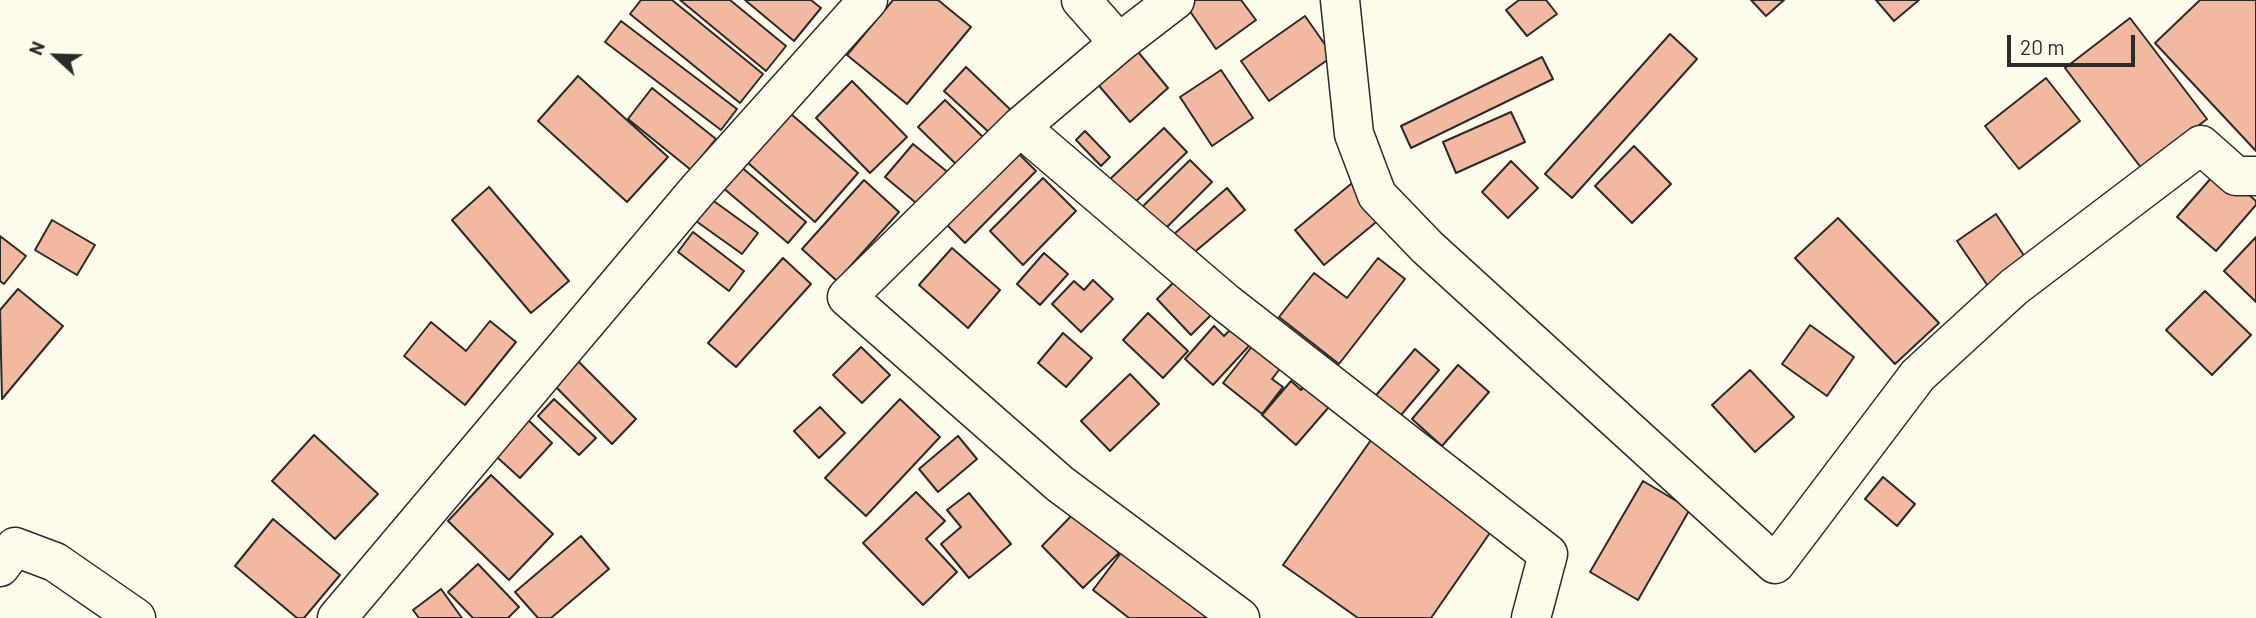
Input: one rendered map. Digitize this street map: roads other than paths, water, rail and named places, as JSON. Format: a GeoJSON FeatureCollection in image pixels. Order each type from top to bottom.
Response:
{"type":"FeatureCollection","features":[{"type":"Feature","properties":{"kind":"street"},"geometry":{"type":"LineString","coordinates":[[337,618],[696,192],[868,0]]}},
{"type":"Feature","properties":{"kind":"street"},"geometry":{"type":"LineString","coordinates":[[1081,0],[1119,43]]}},
{"type":"Feature","properties":{"kind":"street"},"geometry":{"type":"LineString","coordinates":[[1175,0],[1119,43],[1020,127],[847,298],[1060,484],[1240,618]]}},
{"type":"Feature","properties":{"kind":"street"},"geometry":{"type":"LineString","coordinates":[[1340,0],[1354,134],[1377,195],[1427,247],[1776,564],[1918,375],[2014,287],[2201,145],[2236,176],[2256,176]]}},
{"type":"Feature","properties":{"kind":"street"},"geometry":{"type":"LineString","coordinates":[[1020,127],[1226,303],[1548,554],[1531,618]]}},
{"type":"Feature","properties":{"kind":"street"},"geometry":{"type":"LineString","coordinates":[[5,547],[55,562],[136,618]]}}]}
